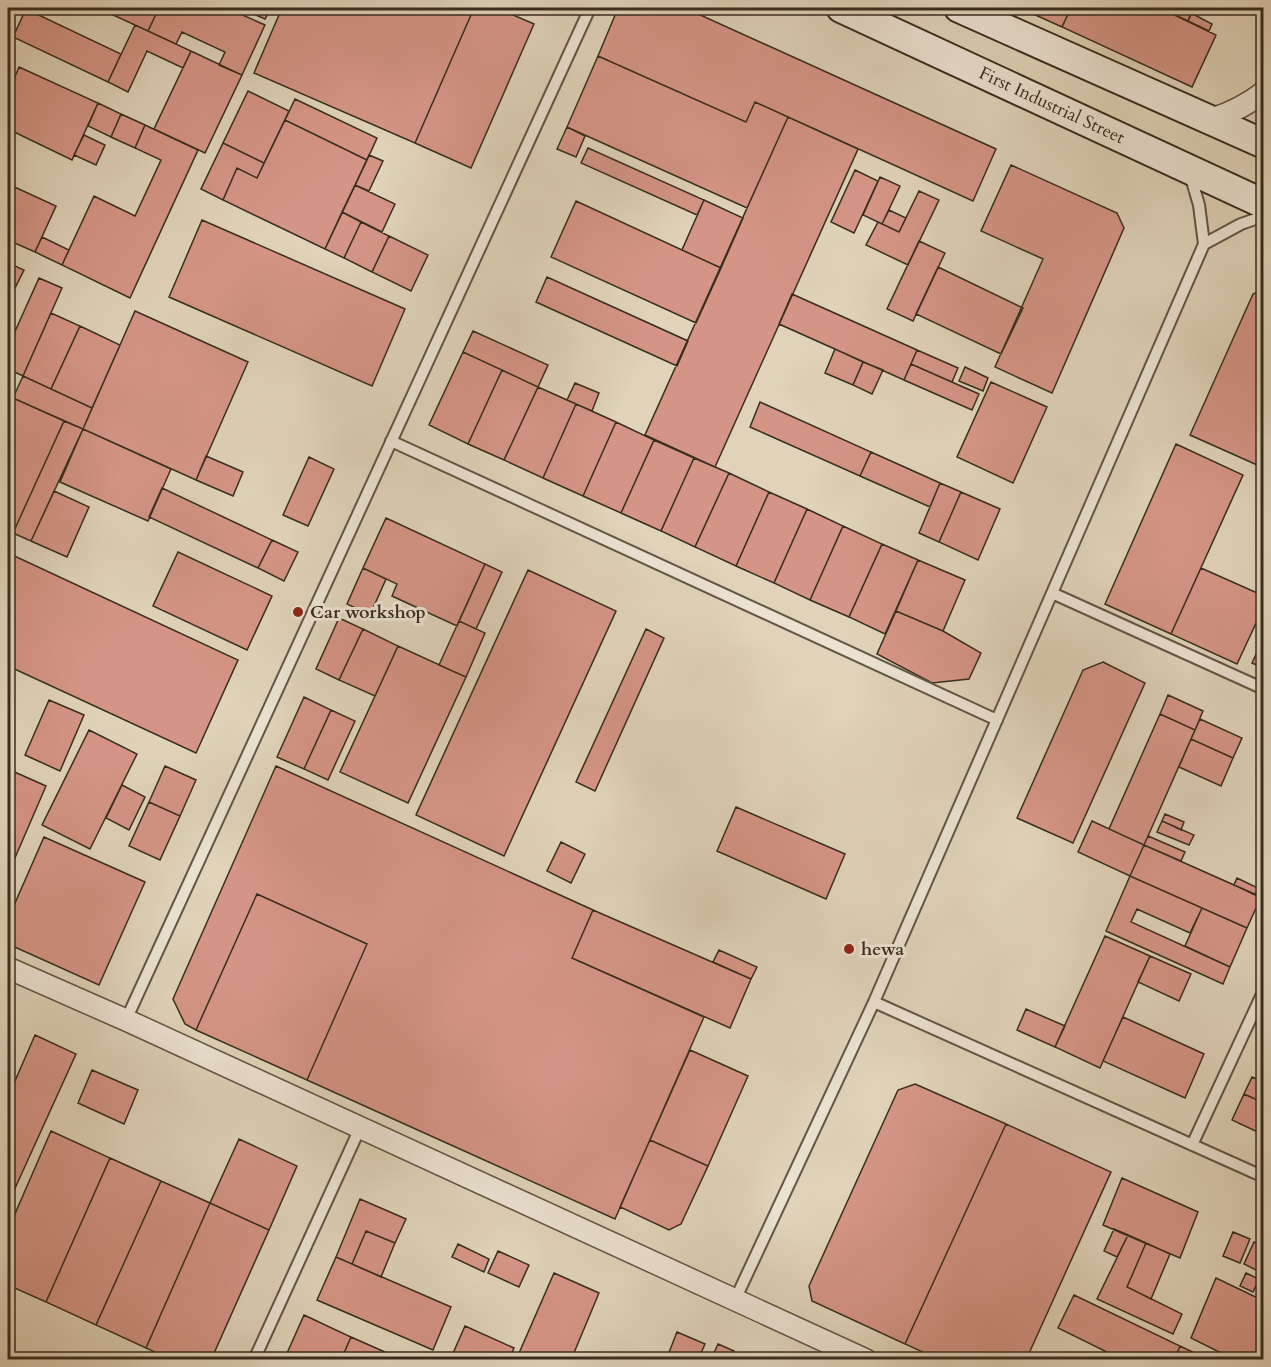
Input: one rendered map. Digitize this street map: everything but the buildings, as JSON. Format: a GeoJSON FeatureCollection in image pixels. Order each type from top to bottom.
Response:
{"type":"FeatureCollection","features":[{"type":"Feature","properties":{"kind":"main road","name":"First Industrial Street"},"geometry":{"type":"LineString","coordinates":[[841,8],[1263,204]]}},
{"type":"Feature","properties":{"kind":"main road"},"geometry":{"type":"LineString","coordinates":[[959,8],[1212,119],[1263,144]]}},
{"type":"Feature","properties":{"kind":"street"},"geometry":{"type":"LineString","coordinates":[[1212,119],[1250,103],[1263,92]]}},
{"type":"Feature","properties":{"kind":"street"},"geometry":{"type":"LineString","coordinates":[[8,968],[866,1359]]}},
{"type":"Feature","properties":{"kind":"lane"},"geometry":{"type":"LineString","coordinates":[[126,1020],[590,8]]}},
{"type":"Feature","properties":{"kind":"lane"},"geometry":{"type":"LineString","coordinates":[[735,1300],[874,1002],[1204,244],[1199,205],[1188,168]]}},
{"type":"Feature","properties":{"kind":"lane"},"geometry":{"type":"LineString","coordinates":[[1204,244],[1241,224],[1263,216]]}},
{"type":"Feature","properties":{"kind":"lane"},"geometry":{"type":"LineString","coordinates":[[391,441],[997,720]]}},
{"type":"Feature","properties":{"kind":"lane"},"geometry":{"type":"LineString","coordinates":[[1052,593],[1263,689]]}},
{"type":"Feature","properties":{"kind":"lane"},"geometry":{"type":"LineString","coordinates":[[1192,1145],[1263,990]]}},
{"type":"Feature","properties":{"kind":"lane"},"geometry":{"type":"LineString","coordinates":[[874,1002],[1263,1177]]}},
{"type":"Feature","properties":{"kind":"lane"},"geometry":{"type":"LineString","coordinates":[[254,1359],[360,1128]]}},
{"type":"Feature","properties":{"kind":"place","name":"Car workshop"},"geometry":{"type":"Point","coordinates":[298,612]}},
{"type":"Feature","properties":{"kind":"place","name":"hewa"},"geometry":{"type":"Point","coordinates":[849,949]}}]}
